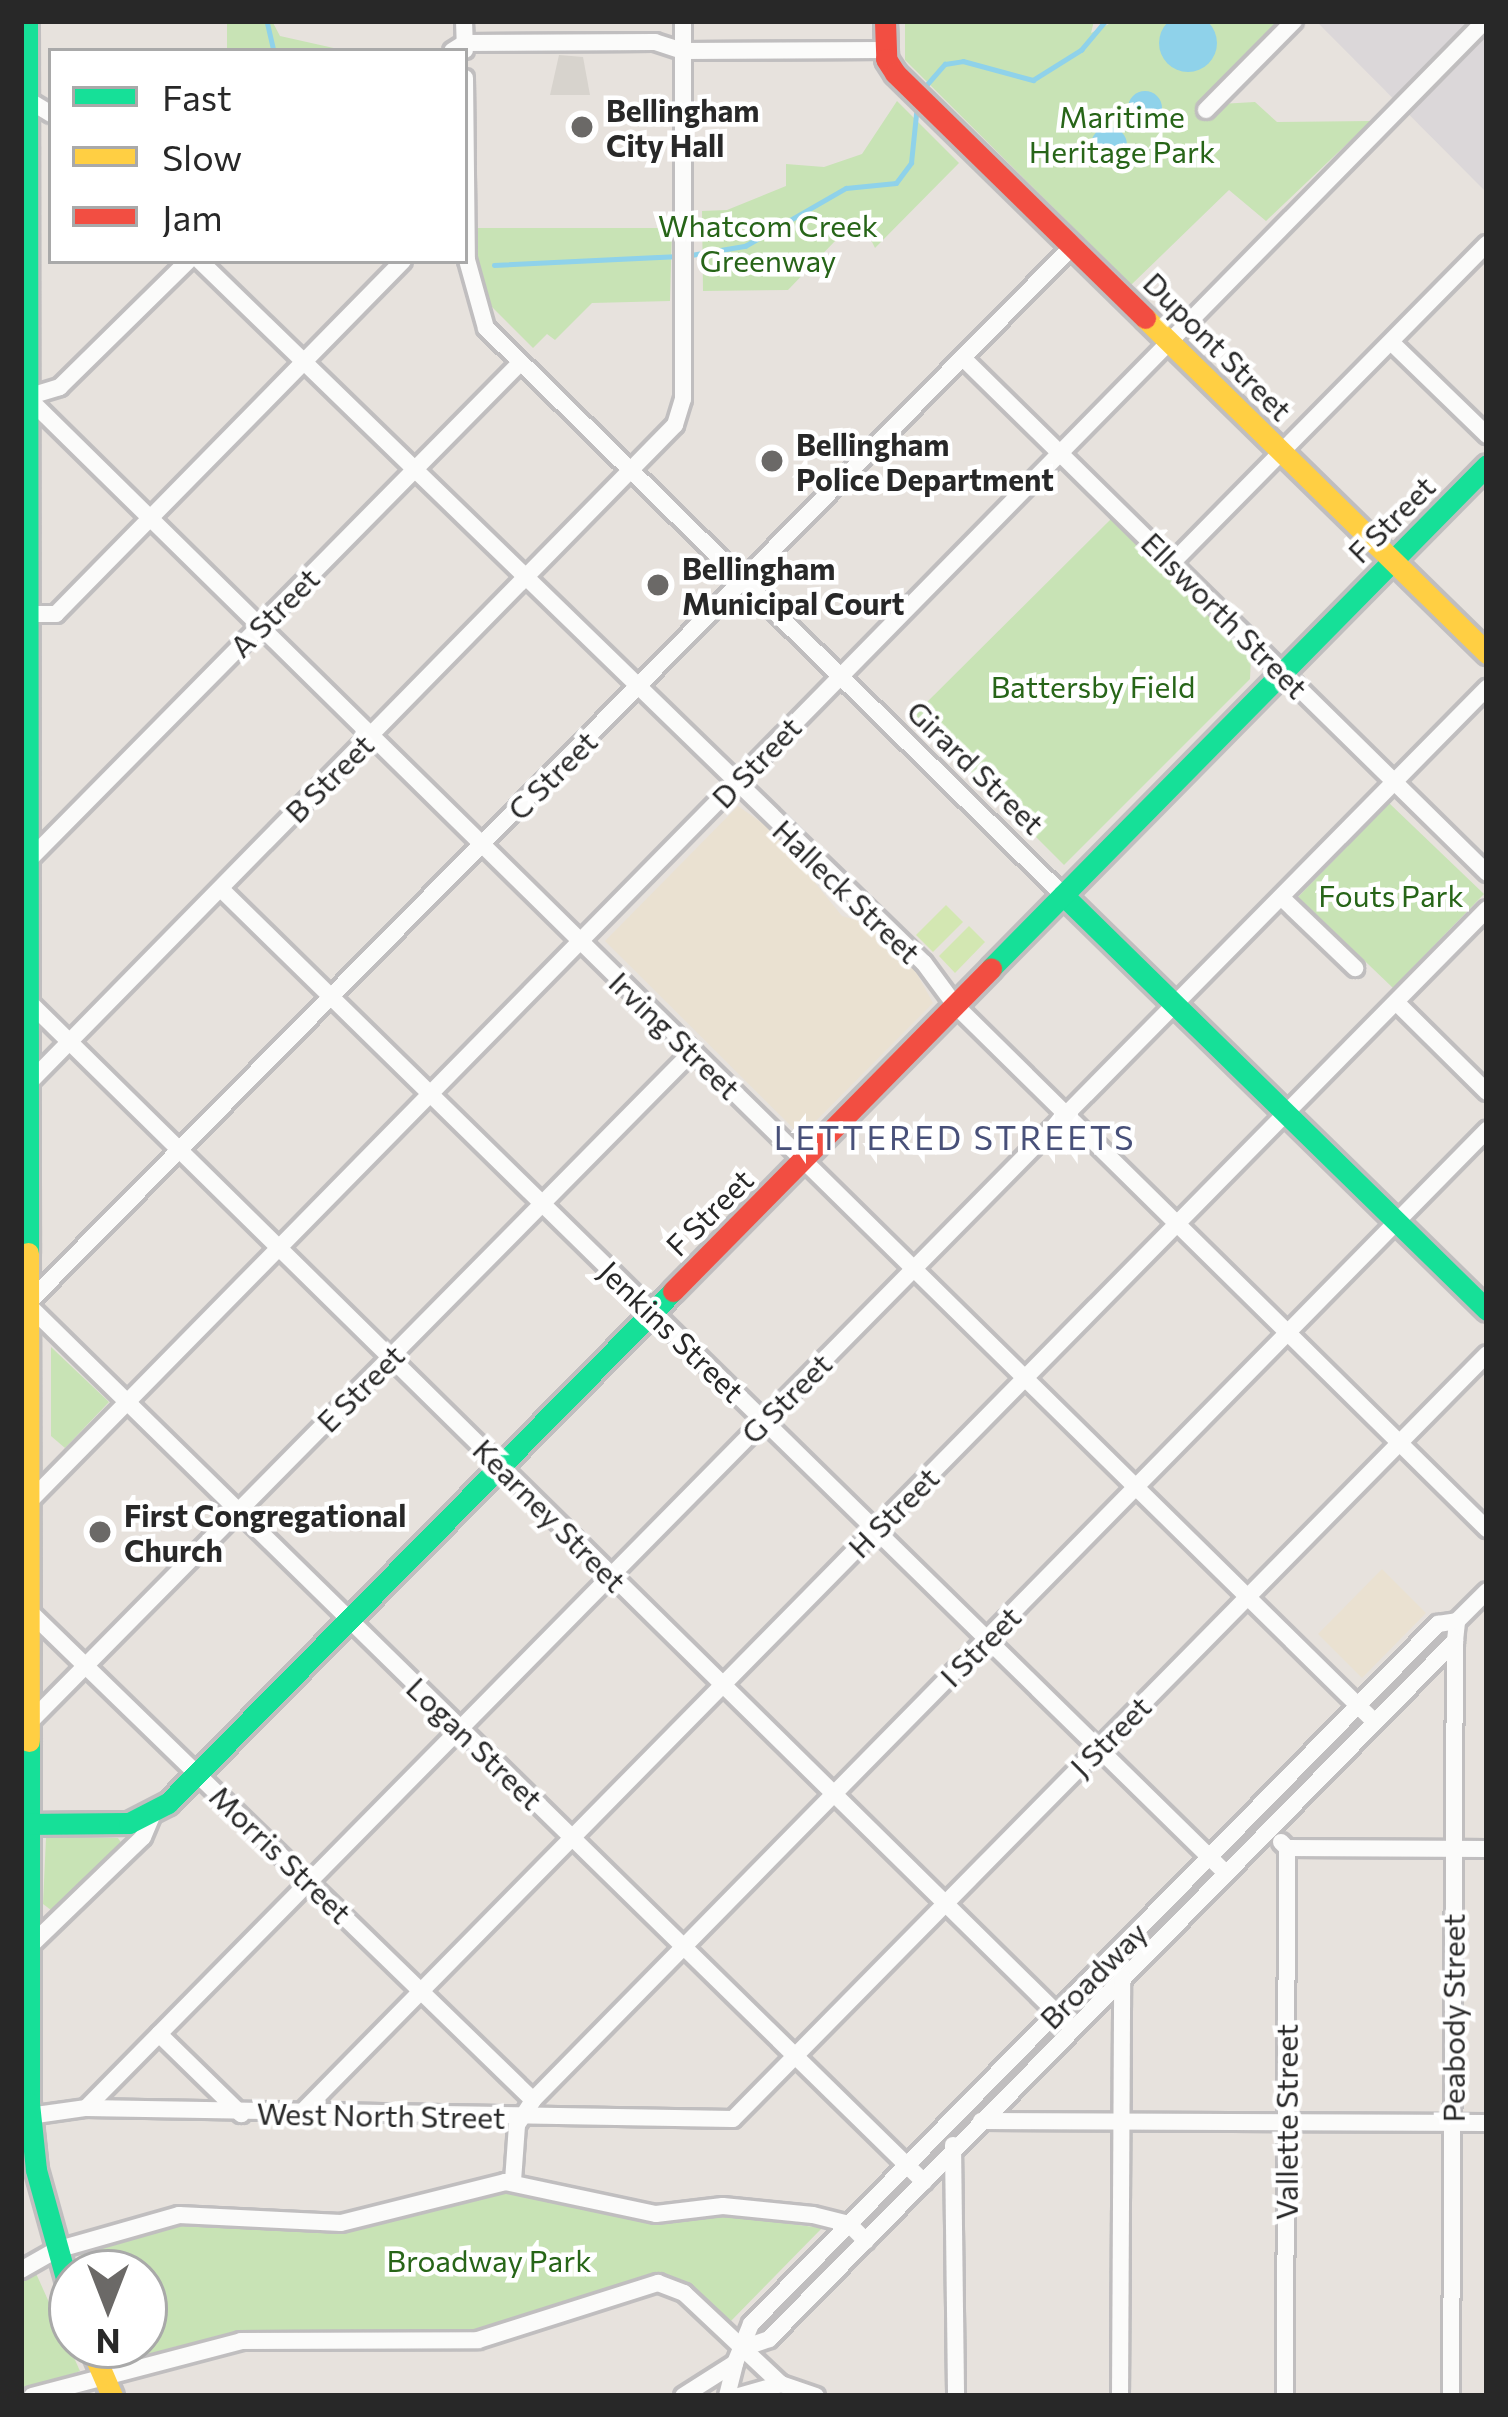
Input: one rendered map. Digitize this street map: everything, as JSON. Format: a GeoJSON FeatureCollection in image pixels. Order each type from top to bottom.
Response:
{"type":"FeatureCollection","features":[{"type":"Feature","properties":{"kind":"street"},"geometry":{"type":"LineString","coordinates":[[27,21],[26,2107],[56,2249]]}},
{"type":"Feature","properties":{"kind":"street"},"geometry":{"type":"LineString","coordinates":[[464,21],[461,48],[655,42],[682,51],[892,48]]}},
{"type":"Feature","properties":{"kind":"street","name":"B Street"},"geometry":{"type":"LineString","coordinates":[[27,1085],[631,472],[681,415],[682,21]]}},
{"type":"Feature","properties":{"kind":"street"},"geometry":{"type":"LineString","coordinates":[[885,21],[892,48]]}},
{"type":"Feature","properties":{"kind":"street"},"geometry":{"type":"LineString","coordinates":[[892,48],[899,21]]}},
{"type":"Feature","properties":{"kind":"street"},"geometry":{"type":"LineString","coordinates":[[1206,110],[1294,21]]}},
{"type":"Feature","properties":{"kind":"street","name":"D Street"},"geometry":{"type":"LineString","coordinates":[[27,1504],[1485,21]]}},
{"type":"Feature","properties":{"kind":"street","name":"Dupont Street"},"geometry":{"type":"LineString","coordinates":[[892,48],[908,81],[1487,653]]}},
{"type":"Feature","properties":{"kind":"street"},"geometry":{"type":"LineString","coordinates":[[1172,562],[1487,244]]}},
{"type":"Feature","properties":{"kind":"street","name":"C Street"},"geometry":{"type":"LineString","coordinates":[[27,1304],[1074,245]]}},
{"type":"Feature","properties":{"kind":"street","name":"Girard Street"},"geometry":{"type":"LineString","coordinates":[[468,255],[480,319],[520,362],[1487,1310]]}},
{"type":"Feature","properties":{"kind":"street"},"geometry":{"type":"LineString","coordinates":[[28,398],[60,387],[185,264]]}},
{"type":"Feature","properties":{"kind":"street","name":"Halleck Street"},"geometry":{"type":"LineString","coordinates":[[203,264],[733,786],[908,948],[955,1005],[1487,1529]]}},
{"type":"Feature","properties":{"kind":"street"},"geometry":{"type":"LineString","coordinates":[[28,614],[56,614],[400,264]]}},
{"type":"Feature","properties":{"kind":"street"},"geometry":{"type":"LineString","coordinates":[[1390,342],[1487,435]]}},
{"type":"Feature","properties":{"kind":"street","name":"Ellsworth Street"},"geometry":{"type":"LineString","coordinates":[[963,358],[1487,873]]}},
{"type":"Feature","properties":{"kind":"street","name":"A Street"},"geometry":{"type":"LineString","coordinates":[[28,862],[520,362]]}},
{"type":"Feature","properties":{"kind":"street","name":"Irving Street"},"geometry":{"type":"LineString","coordinates":[[28,398],[1375,1722]]}},
{"type":"Feature","properties":{"kind":"street","name":"F Street"},"geometry":{"type":"LineString","coordinates":[[27,1949],[143,1837],[152,1816],[1487,465]]}},
{"type":"Feature","properties":{"kind":"street","name":"G Street"},"geometry":{"type":"LineString","coordinates":[[86,2108],[1487,688]]}},
{"type":"Feature","properties":{"kind":"street","name":"Jenkins Street"},"geometry":{"type":"LineString","coordinates":[[221,889],[1226,1874]]}},
{"type":"Feature","properties":{"kind":"street"},"geometry":{"type":"LineString","coordinates":[[1281,897],[1355,968]]}},
{"type":"Feature","properties":{"kind":"street","name":"H Street"},"geometry":{"type":"LineString","coordinates":[[300,2114],[1487,909]]}},
{"type":"Feature","properties":{"kind":"street","name":"Kearney Street"},"geometry":{"type":"LineString","coordinates":[[27,1000],[1073,2030]]}},
{"type":"Feature","properties":{"kind":"street"},"geometry":{"type":"LineString","coordinates":[[1396,1002],[1487,1093]]}},
{"type":"Feature","properties":{"kind":"street","name":"E Street"},"geometry":{"type":"LineString","coordinates":[[27,1725],[692,1052]]}},
{"type":"Feature","properties":{"kind":"street","name":"I Street"},"geometry":{"type":"LineString","coordinates":[[520,2116],[1487,1130]]}},
{"type":"Feature","properties":{"kind":"street","name":"Logan Street"},"geometry":{"type":"LineString","coordinates":[[27,1304],[923,2182]]}},
{"type":"Feature","properties":{"kind":"street","name":"J Street"},"geometry":{"type":"LineString","coordinates":[[733,2119],[1487,1354]]}},
{"type":"Feature","properties":{"kind":"street","name":"Broadway"},"geometry":{"type":"LineString","coordinates":[[746,2347],[769,2339],[1375,1722],[1487,1591]]}},
{"type":"Feature","properties":{"kind":"street","name":"Morris Street"},"geometry":{"type":"LineString","coordinates":[[27,1609],[533,2100]]}},
{"type":"Feature","properties":{"kind":"street","name":"Broadway"},"geometry":{"type":"LineString","coordinates":[[682,2396],[735,2363],[746,2347],[751,2324],[1438,1624],[1456,1631]]}},
{"type":"Feature","properties":{"kind":"street","name":"Peabody Street"},"geometry":{"type":"LineString","coordinates":[[1451,2396],[1456,1631]]}},
{"type":"Feature","properties":{"kind":"street"},"geometry":{"type":"LineString","coordinates":[[24,1824],[152,1816]]}},
{"type":"Feature","properties":{"kind":"street"},"geometry":{"type":"LineString","coordinates":[[1269,1830],[1287,1848],[1487,1849]]}},
{"type":"Feature","properties":{"kind":"street","name":"Vallette Street"},"geometry":{"type":"LineString","coordinates":[[1285,2396],[1287,1848]]}},
{"type":"Feature","properties":{"kind":"street"},"geometry":{"type":"LineString","coordinates":[[1120,2396],[1122,1946]]}},
{"type":"Feature","properties":{"kind":"street"},"geometry":{"type":"LineString","coordinates":[[159,2034],[241,2114]]}},
{"type":"Feature","properties":{"kind":"street","name":"West North Street"},"geometry":{"type":"LineString","coordinates":[[26,2107],[733,2119]]}},
{"type":"Feature","properties":{"kind":"street"},"geometry":{"type":"LineString","coordinates":[[513,2181],[520,2116]]}},
{"type":"Feature","properties":{"kind":"street"},"geometry":{"type":"LineString","coordinates":[[956,2396],[950,2121],[1487,2123]]}},
{"type":"Feature","properties":{"kind":"street"},"geometry":{"type":"LineString","coordinates":[[60,2249],[197,2213],[360,2222],[513,2181],[656,2214],[740,2206],[849,2224],[866,2241]]}},
{"type":"Feature","properties":{"kind":"street"},"geometry":{"type":"LineString","coordinates":[[21,2270],[48,2255]]}},
{"type":"Feature","properties":{"kind":"street"},"geometry":{"type":"LineString","coordinates":[[32,2396],[108,2387],[178,2352],[241,2341],[460,2344],[650,2283],[684,2293],[781,2384],[816,2396]]}},
{"type":"Feature","properties":{"kind":"street"},"geometry":{"type":"LineString","coordinates":[[727,2396],[735,2363]]}},
{"type":"Feature","properties":{"kind":"street"},"geometry":{"type":"LineString","coordinates":[[739,2396],[781,2384]]}},
{"type":"Feature","properties":{"kind":"shaded area"},"geometry":{"type":"Polygon","coordinates":[[[1487,21],[1487,193],[1317,22],[1487,21]]]}},
{"type":"Feature","properties":{"kind":"shaded area"},"geometry":{"type":"Polygon","coordinates":[[[559,55],[583,57],[590,95],[550,95],[559,55]]]}},
{"type":"Feature","properties":{"kind":"shaded area"},"geometry":{"type":"Polygon","coordinates":[[[738,806],[772,830],[842,916],[867,923],[915,970],[933,1003],[801,1136],[605,941],[738,806]]]}},
{"type":"Feature","properties":{"kind":"shaded area"},"geometry":{"type":"Polygon","coordinates":[[[1382,1569],[1426,1613],[1362,1678],[1318,1634],[1382,1569]]]}},
{"type":"Feature","properties":{"kind":"green space"},"geometry":{"type":"Polygon","coordinates":[[[227,21],[272,21],[280,36],[334,48],[227,48],[227,21]]]}},
{"type":"Feature","properties":{"kind":"green space","name":"Maritime Heritage Park"},"geometry":{"type":"Polygon","coordinates":[[[1094,21],[1091,33],[1115,21],[1275,21],[1286,38],[1220,104],[1255,102],[1277,122],[1371,121],[1266,221],[1229,190],[1131,285],[905,60],[905,23],[1094,21]]]}},
{"type":"Feature","properties":{"kind":"green space","name":"Whatcom Creek Greenway"},"geometry":{"type":"Polygon","coordinates":[[[897,101],[959,163],[875,248],[867,232],[836,240],[788,290],[703,291],[702,211],[727,210],[786,186],[786,164],[824,167],[862,154],[897,101]]]}},
{"type":"Feature","properties":{"kind":"green space","name":"Whatcom Creek Greenway"},"geometry":{"type":"Polygon","coordinates":[[[476,228],[672,228],[670,301],[592,303],[555,340],[547,334],[533,348],[477,292],[476,228]]]}},
{"type":"Feature","properties":{"kind":"green space","name":"Battersby Field"},"geometry":{"type":"Polygon","coordinates":[[[1112,518],[1251,656],[1250,679],[1064,865],[914,715],[1112,518]]]}},
{"type":"Feature","properties":{"kind":"green space","name":"Fouts Park"},"geometry":{"type":"Polygon","coordinates":[[[1389,803],[1484,894],[1393,988],[1298,897],[1389,803]]]}},
{"type":"Feature","properties":{"kind":"green space"},"geometry":{"type":"Polygon","coordinates":[[[946,905],[963,922],[933,952],[916,935],[946,905]]]}},
{"type":"Feature","properties":{"kind":"green space"},"geometry":{"type":"Polygon","coordinates":[[[969,926],[985,942],[955,973],[939,956],[969,926]]]}},
{"type":"Feature","properties":{"kind":"green space"},"geometry":{"type":"Polygon","coordinates":[[[51,1347],[109,1402],[65,1448],[51,1436],[51,1347]]]}},
{"type":"Feature","properties":{"kind":"green space"},"geometry":{"type":"Polygon","coordinates":[[[46,1838],[118,1838],[124,1847],[51,1910],[43,1904],[46,1838]]]}},
{"type":"Feature","properties":{"kind":"green space","name":"Broadway Park"},"geometry":{"type":"Polygon","coordinates":[[[508,2188],[822,2228],[728,2324],[654,2276],[481,2334],[273,2333],[168,2349],[168,2249],[86,2249],[171,2223],[359,2228],[508,2188]]]}},
{"type":"Feature","properties":{"kind":"green space"},"geometry":{"type":"Polygon","coordinates":[[[34,2269],[48,2300],[48,2369],[80,2371],[21,2394],[21,2277],[34,2269]]]}},
{"type":"Feature","properties":{"kind":"water"},"geometry":{"type":"Polygon","coordinates":[[[1188,14],[1208,23],[1217,43],[1208,63],[1188,72],[1168,63],[1159,43],[1168,23],[1188,14]]]}},
{"type":"Feature","properties":{"kind":"water"},"geometry":{"type":"Polygon","coordinates":[[[1145,91],[1157,96],[1162,108],[1157,120],[1145,125],[1133,120],[1128,108],[1133,96],[1145,91]]]}},
{"type":"Feature","properties":{"kind":"water"},"geometry":{"type":"Polygon","coordinates":[[[1109,127],[1122,132],[1127,145],[1122,158],[1109,163],[1096,158],[1091,145],[1096,132],[1109,127]]]}},
{"type":"Feature","properties":{"kind":"waterway"},"geometry":{"type":"LineString","coordinates":[[267,21],[273,48]]}},
{"type":"Feature","properties":{"kind":"waterway"},"geometry":{"type":"LineString","coordinates":[[923,89],[945,64],[963,61],[1033,80],[1081,50],[1105,21]]}},
{"type":"Feature","properties":{"kind":"waterway"},"geometry":{"type":"LineString","coordinates":[[691,255],[745,246],[846,188],[896,183],[911,163],[917,105]]}},
{"type":"Feature","properties":{"kind":"waterway"},"geometry":{"type":"LineString","coordinates":[[494,265],[680,256]]}},
{"type":"Feature","properties":{"kind":"traffic: fast"},"geometry":{"type":"LineString","coordinates":[[27,21],[28,1253]]}},
{"type":"Feature","properties":{"kind":"traffic: fast"},"geometry":{"type":"LineString","coordinates":[[991,968],[1487,465]]}},
{"type":"Feature","properties":{"kind":"traffic: fast"},"geometry":{"type":"LineString","coordinates":[[1063,895],[1487,1310]]}},
{"type":"Feature","properties":{"kind":"traffic: fast"},"geometry":{"type":"LineString","coordinates":[[21,1824],[129,1823],[168,1803],[673,1291]]}},
{"type":"Feature","properties":{"kind":"traffic: fast"},"geometry":{"type":"LineString","coordinates":[[29,1741],[29,2103],[36,2170],[58,2249]]}},
{"type":"Feature","properties":{"kind":"traffic: slow"},"geometry":{"type":"LineString","coordinates":[[1145,318],[1487,653]]}},
{"type":"Feature","properties":{"kind":"traffic: slow"},"geometry":{"type":"LineString","coordinates":[[28,1253],[29,1741]]}},
{"type":"Feature","properties":{"kind":"traffic: slow"},"geometry":{"type":"LineString","coordinates":[[100,2369],[112,2396]]}},
{"type":"Feature","properties":{"kind":"traffic: jam"},"geometry":{"type":"LineString","coordinates":[[885,21],[886,59],[895,73],[1145,318]]}},
{"type":"Feature","properties":{"kind":"traffic: jam"},"geometry":{"type":"LineString","coordinates":[[673,1291],[991,968]]}},
{"type":"Feature","properties":{"kind":"place","name":"Bellingham City Hall"},"geometry":{"type":"Point","coordinates":[582,127]}},
{"type":"Feature","properties":{"kind":"place","name":"Bellingham Police Department"},"geometry":{"type":"Point","coordinates":[772,461]}},
{"type":"Feature","properties":{"kind":"place","name":"Bellingham Municipal Court"},"geometry":{"type":"Point","coordinates":[658,585]}},
{"type":"Feature","properties":{"kind":"place","name":"First Congregational Church"},"geometry":{"type":"Point","coordinates":[100,1532]}},
{"type":"Feature","properties":{"kind":"district","name":"LETTERED STREETS"},"geometry":{"type":"Point","coordinates":[955,1137]}}]}
